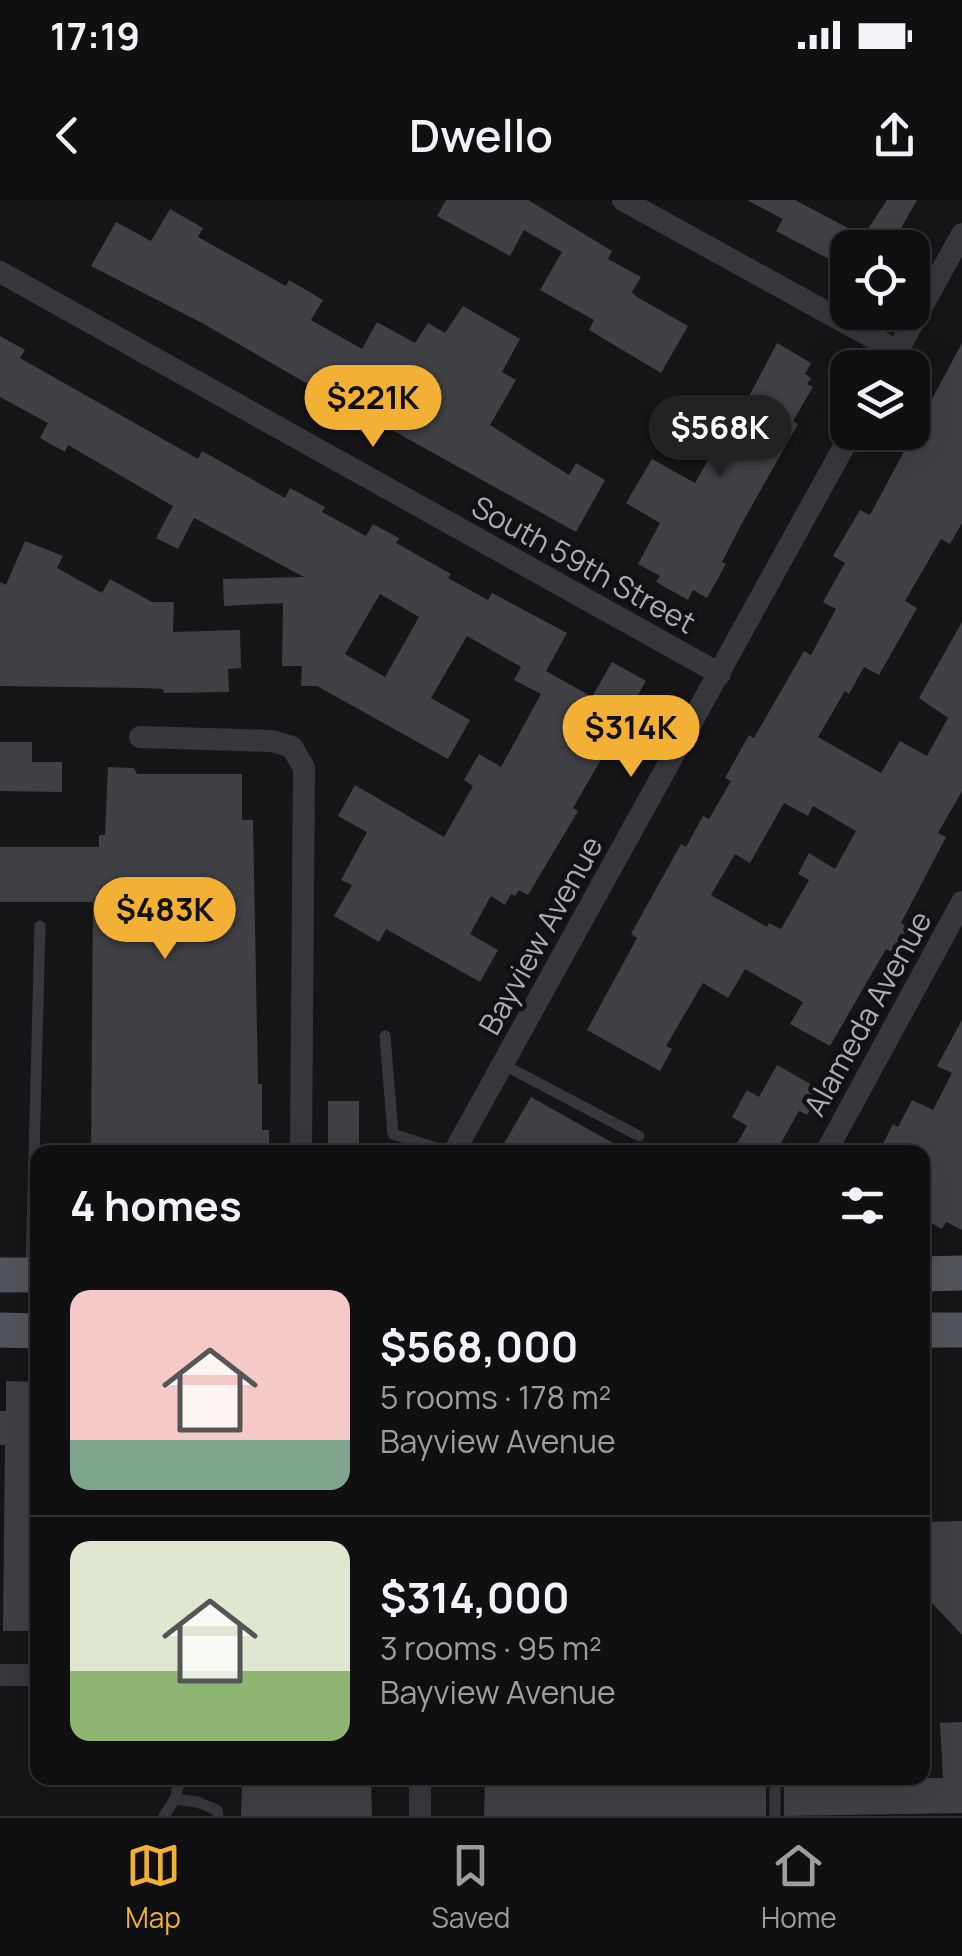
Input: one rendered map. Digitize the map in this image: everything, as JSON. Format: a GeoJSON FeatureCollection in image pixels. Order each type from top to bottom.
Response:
{"type":"FeatureCollection","features":[{"type":"Feature","properties":{"kind":"main road"},"geometry":{"type":"LineString","coordinates":[[0,1330],[30,1331]]}},
{"type":"Feature","properties":{"kind":"main road"},"geometry":{"type":"LineString","coordinates":[[930,1330],[962,1330]]}},
{"type":"Feature","properties":{"kind":"street"},"geometry":{"type":"LineString","coordinates":[[623,200],[875,350]]}},
{"type":"Feature","properties":{"kind":"street"},"geometry":{"type":"LineString","coordinates":[[898,350],[962,234]]}},
{"type":"Feature","properties":{"kind":"street","name":"South 59th Street"},"geometry":{"type":"LineString","coordinates":[[0,272],[720,674]]}},
{"type":"Feature","properties":{"kind":"street","name":"Bayview Avenue"},"geometry":{"type":"LineString","coordinates":[[455,1145],[842,450]]}},
{"type":"Feature","properties":{"kind":"street"},"geometry":{"type":"LineString","coordinates":[[140,736],[272,741],[292,747],[304,768],[301,1145]]}},
{"type":"Feature","properties":{"kind":"street","name":"Alameda Avenue"},"geometry":{"type":"LineString","coordinates":[[830,1145],[962,902]]}},
{"type":"Feature","properties":{"kind":"street"},"geometry":{"type":"LineString","coordinates":[[0,1675],[30,1675]]}},
{"type":"Feature","properties":{"kind":"street"},"geometry":{"type":"LineString","coordinates":[[420,1785],[420,1816]]}},
{"type":"Feature","properties":{"kind":"lane"},"geometry":{"type":"LineString","coordinates":[[23,1275],[40,926]]}},
{"type":"Feature","properties":{"kind":"lane"},"geometry":{"type":"LineString","coordinates":[[384,1036],[393,1134],[428,1145]]}},
{"type":"Feature","properties":{"kind":"lane"},"geometry":{"type":"LineString","coordinates":[[502,1064],[640,1136]]}},
{"type":"Feature","properties":{"kind":"lane"},"geometry":{"type":"LineString","coordinates":[[164,1816],[178,1785]]}},
{"type":"Feature","properties":{"kind":"lane"},"geometry":{"type":"LineString","coordinates":[[775,1785],[775,1816]]}},
{"type":"Feature","properties":{"kind":"lane"},"geometry":{"type":"LineString","coordinates":[[175,1799],[211,1806],[218,1816]]}},
{"type":"Feature","properties":{"kind":"building"},"geometry":{"type":"Polygon","coordinates":[[[446,200],[528,200],[612,251],[608,259],[641,277],[632,292],[637,297],[688,326],[661,373],[589,330],[594,320],[540,290],[562,252],[524,230],[510,256],[437,216],[446,200]]]}},
{"type":"Feature","properties":{"kind":"building"},"geometry":{"type":"Polygon","coordinates":[[[747,200],[795,200],[852,230],[830,230],[830,260],[776,231],[783,219],[747,200]]]}},
{"type":"Feature","properties":{"kind":"building"},"geometry":{"type":"Polygon","coordinates":[[[887,200],[917,200],[900,230],[867,230],[887,200]]]}},
{"type":"Feature","properties":{"kind":"building"},"geometry":{"type":"Polygon","coordinates":[[[170,209],[203,228],[198,237],[286,286],[289,280],[323,300],[311,320],[362,349],[377,322],[415,343],[428,323],[445,333],[463,306],[520,339],[502,372],[516,380],[490,425],[569,475],[576,463],[605,480],[576,532],[381,424],[385,417],[332,388],[327,395],[202,323],[91,266],[116,222],[151,241],[170,209]]]}},
{"type":"Feature","properties":{"kind":"building"},"geometry":{"type":"Polygon","coordinates":[[[0,336],[25,350],[20,358],[198,459],[202,451],[285,498],[290,488],[325,507],[322,512],[366,536],[373,524],[399,538],[396,543],[451,574],[448,578],[488,600],[492,593],[567,633],[546,671],[592,697],[612,662],[646,681],[573,808],[578,811],[528,895],[519,890],[515,896],[511,894],[505,905],[491,896],[470,934],[498,950],[480,982],[386,929],[379,942],[334,916],[352,885],[341,880],[367,832],[338,816],[355,785],[444,837],[473,786],[464,780],[479,754],[501,767],[541,694],[514,680],[521,667],[467,636],[431,698],[470,720],[448,759],[317,686],[301,686],[302,666],[282,666],[283,603],[224,606],[223,579],[304,577],[194,518],[178,549],[156,538],[173,506],[68,445],[65,452],[40,438],[48,423],[0,397],[0,336]],[[380,594],[345,654],[385,677],[419,617],[380,594]]]}},
{"type":"Feature","properties":{"kind":"building"},"geometry":{"type":"Polygon","coordinates":[[[777,343],[811,363],[805,374],[811,378],[807,384],[813,387],[793,421],[798,424],[741,525],[707,598],[693,590],[688,600],[656,582],[660,576],[638,564],[660,523],[626,503],[652,459],[695,483],[716,446],[687,429],[699,407],[733,427],[777,343]]]}},
{"type":"Feature","properties":{"kind":"building"},"geometry":{"type":"Polygon","coordinates":[[[962,343],[962,523],[950,544],[941,539],[905,601],[917,608],[879,675],[864,667],[818,737],[881,773],[900,741],[927,756],[948,718],[919,698],[962,622],[962,791],[938,833],[946,837],[901,923],[909,928],[894,954],[886,949],[830,1046],[790,1024],[803,1002],[745,969],[728,998],[703,983],[666,1046],[672,1049],[660,1071],[587,1030],[637,938],[631,934],[681,844],[686,847],[703,816],[709,819],[731,781],[725,778],[749,735],[754,738],[804,651],[811,655],[836,609],[823,602],[845,563],[833,556],[860,510],[870,515],[905,450],[930,450],[930,403],[962,343]],[[784,803],[750,863],[735,854],[711,895],[767,927],[769,923],[781,929],[809,880],[798,874],[809,853],[835,869],[856,831],[813,806],[808,816],[784,803]]]}},
{"type":"Feature","properties":{"kind":"building"},"geometry":{"type":"Polygon","coordinates":[[[25,541],[63,556],[57,568],[102,593],[110,579],[152,602],[174,602],[173,632],[240,630],[241,668],[228,669],[229,692],[0,686],[0,582],[6,585],[25,541]]]}},
{"type":"Feature","properties":{"kind":"building"},"geometry":{"type":"Polygon","coordinates":[[[0,742],[32,742],[32,762],[62,762],[62,792],[0,791],[0,742]]]}},
{"type":"Feature","properties":{"kind":"building"},"geometry":{"type":"Polygon","coordinates":[[[108,767],[134,768],[137,774],[242,774],[242,820],[253,820],[258,1084],[262,1084],[262,1130],[269,1130],[269,1145],[91,1145],[93,902],[0,902],[0,847],[99,847],[99,835],[105,835],[108,767]]]}},
{"type":"Feature","properties":{"kind":"building"},"geometry":{"type":"Polygon","coordinates":[[[962,1020],[962,1230],[946,1222],[942,1229],[930,1222],[930,1145],[882,1145],[893,1124],[898,1127],[912,1100],[933,1110],[952,1073],[937,1066],[962,1020]]]}},
{"type":"Feature","properties":{"kind":"building"},"geometry":{"type":"Polygon","coordinates":[[[777,1065],[821,1090],[807,1115],[799,1111],[780,1145],[736,1145],[747,1126],[732,1117],[747,1090],[759,1097],[777,1065]]]}},
{"type":"Feature","properties":{"kind":"building"},"geometry":{"type":"Polygon","coordinates":[[[531,1097],[617,1145],[503,1145],[531,1097]]]}},
{"type":"Feature","properties":{"kind":"building"},"geometry":{"type":"Polygon","coordinates":[[[328,1101],[359,1101],[359,1145],[328,1145],[328,1101]]]}},
{"type":"Feature","properties":{"kind":"building"},"geometry":{"type":"Polygon","coordinates":[[[6,1381],[30,1382],[30,1631],[3,1631],[5,1445],[0,1445],[0,1411],[6,1411],[6,1381]]]}},
{"type":"Feature","properties":{"kind":"building"},"geometry":{"type":"Polygon","coordinates":[[[962,1521],[962,1635],[930,1603],[930,1522],[962,1521]]]}},
{"type":"Feature","properties":{"kind":"building"},"geometry":{"type":"Polygon","coordinates":[[[962,1722],[962,1813],[784,1816],[784,1785],[930,1785],[930,1778],[943,1778],[940,1723],[962,1722]]]}},
{"type":"Feature","properties":{"kind":"building"},"geometry":{"type":"Polygon","coordinates":[[[242,1785],[371,1785],[372,1816],[241,1816],[242,1785]]]}},
{"type":"Feature","properties":{"kind":"building"},"geometry":{"type":"Polygon","coordinates":[[[485,1785],[766,1785],[766,1816],[484,1816],[485,1785]]]}}]}
